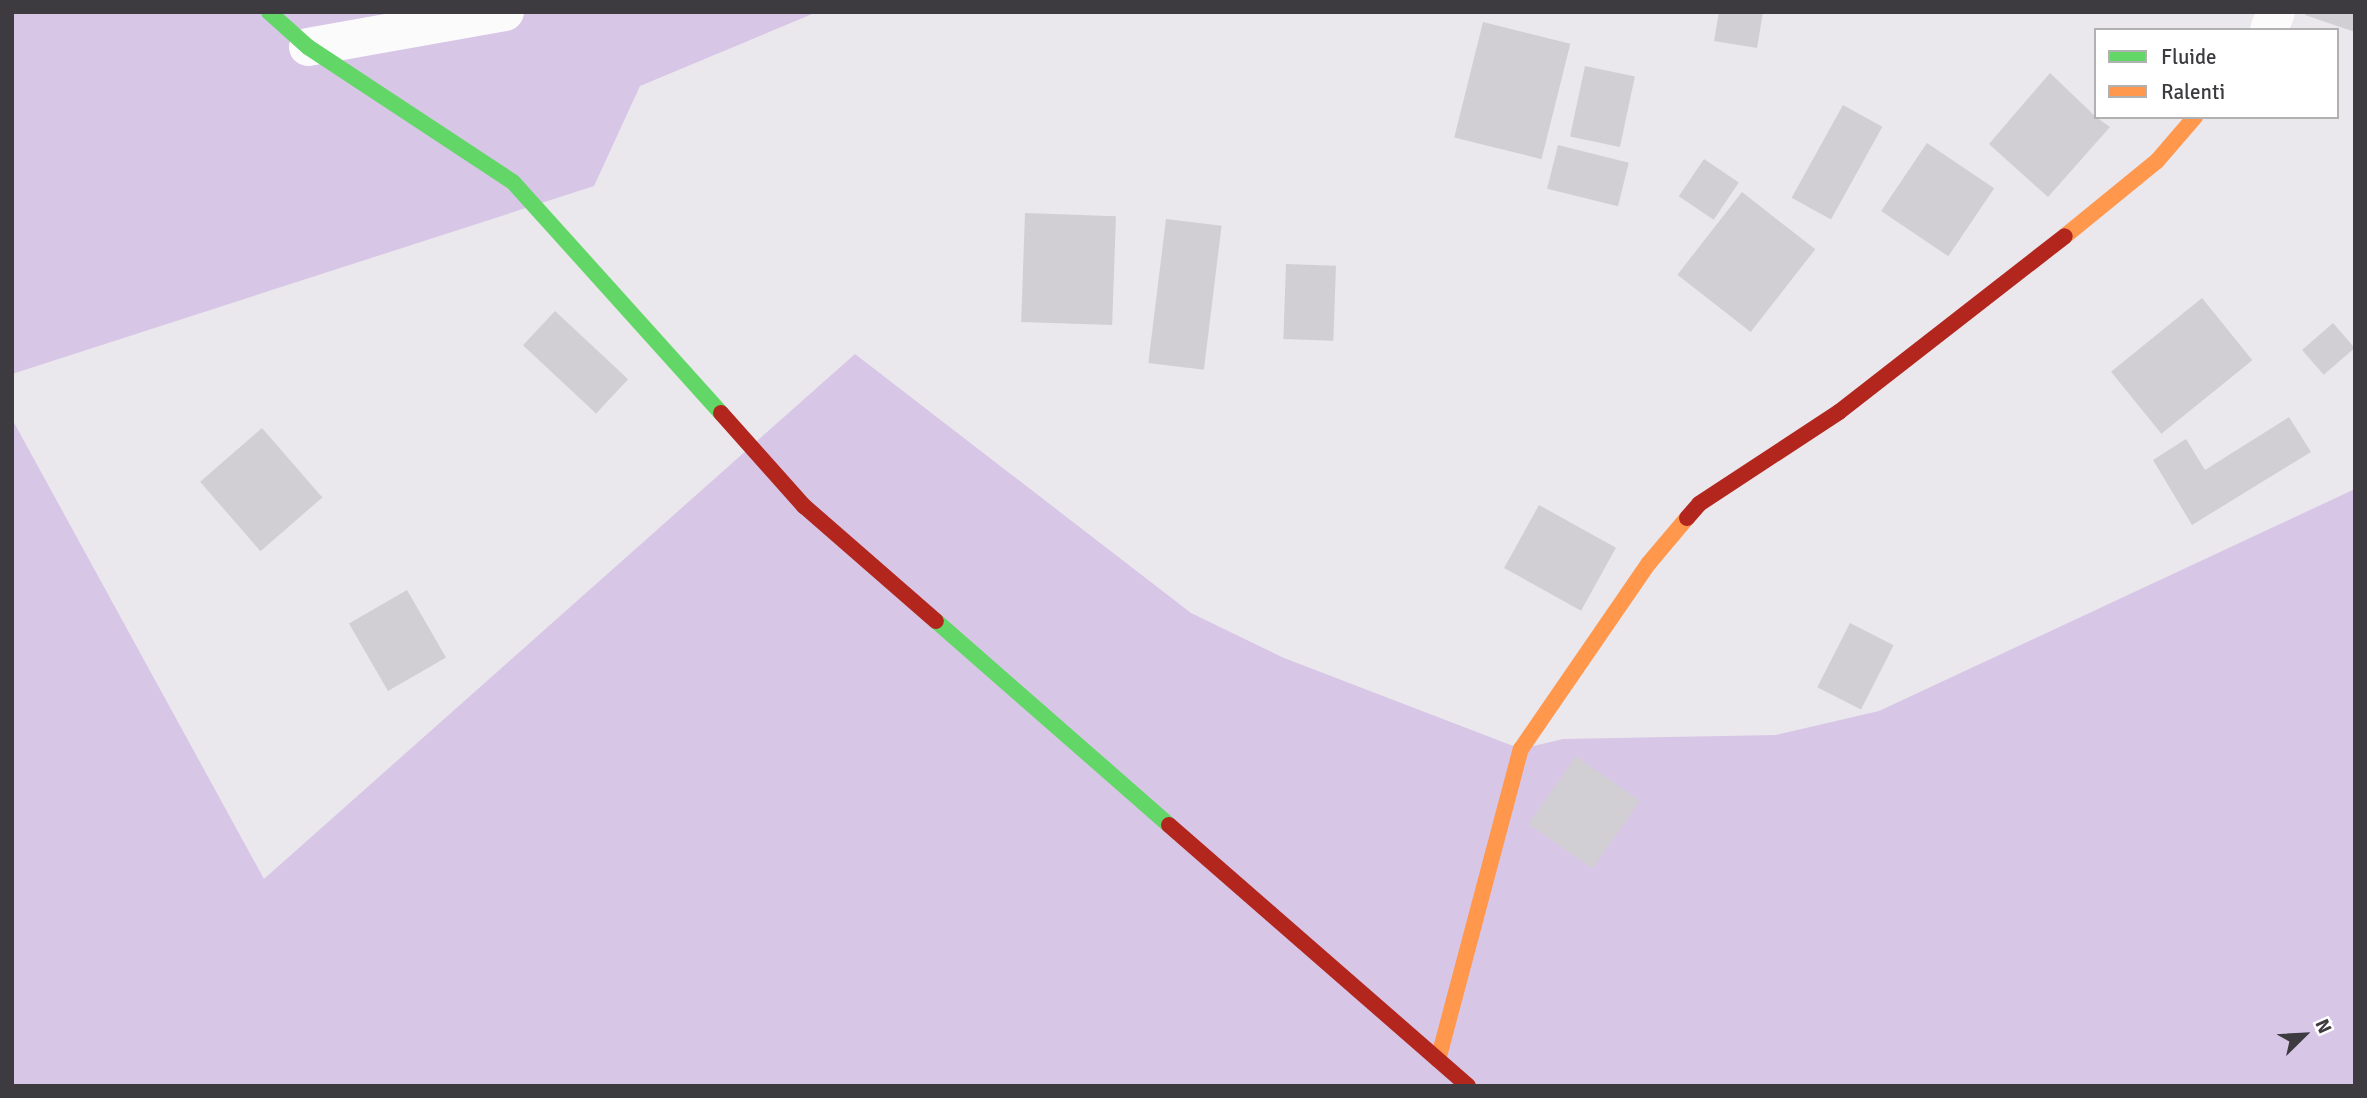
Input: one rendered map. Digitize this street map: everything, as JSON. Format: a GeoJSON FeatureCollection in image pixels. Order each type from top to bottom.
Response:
{"type":"FeatureCollection","features":[{"type":"Feature","properties":{"kind":"street"},"geometry":{"type":"LineString","coordinates":[[269,12],[308,47],[513,182],[804,506],[1468,1086]]}},
{"type":"Feature","properties":{"kind":"street"},"geometry":{"type":"LineString","coordinates":[[308,47],[505,12]]}},
{"type":"Feature","properties":{"kind":"street"},"geometry":{"type":"LineString","coordinates":[[1438,1060],[1521,749],[1649,563],[1699,504],[1839,412],[1986,300],[2157,161],[2193,119]]}},
{"type":"Feature","properties":{"kind":"shaded area"},"geometry":{"type":"Polygon","coordinates":[[[12,12],[817,12],[640,86],[594,186],[12,374],[12,12]]]}},
{"type":"Feature","properties":{"kind":"shaded area"},"geometry":{"type":"Polygon","coordinates":[[[855,354],[1191,613],[1284,658],[1521,749],[1563,739],[1776,735],[1879,711],[2355,489],[2355,1086],[12,1086],[12,419],[264,879],[855,354]]]}},
{"type":"Feature","properties":{"kind":"building"},"geometry":{"type":"Polygon","coordinates":[[[1719,12],[1763,12],[1757,48],[1714,41],[1719,12]]]}},
{"type":"Feature","properties":{"kind":"building"},"geometry":{"type":"Polygon","coordinates":[[[2306,12],[2355,12],[2355,32],[2305,15],[2306,12]]]}},
{"type":"Feature","properties":{"kind":"building"},"geometry":{"type":"Polygon","coordinates":[[[1483,22],[1570,44],[1542,159],[1454,137],[1483,22]]]}},
{"type":"Feature","properties":{"kind":"building"},"geometry":{"type":"Polygon","coordinates":[[[1585,66],[1635,77],[1620,147],[1570,136],[1585,66]]]}},
{"type":"Feature","properties":{"kind":"building"},"geometry":{"type":"Polygon","coordinates":[[[2050,73],[2094,115],[2094,119],[2099,119],[2110,127],[2048,197],[1989,144],[2050,73]]]}},
{"type":"Feature","properties":{"kind":"building"},"geometry":{"type":"Polygon","coordinates":[[[1843,105],[1882,127],[1831,220],[1792,198],[1843,105]]]}},
{"type":"Feature","properties":{"kind":"building"},"geometry":{"type":"Polygon","coordinates":[[[1927,143],[1994,188],[1948,256],[1881,211],[1927,143]]]}},
{"type":"Feature","properties":{"kind":"building"},"geometry":{"type":"Polygon","coordinates":[[[1558,145],[1629,163],[1618,206],[1547,189],[1558,145]]]}},
{"type":"Feature","properties":{"kind":"building"},"geometry":{"type":"Polygon","coordinates":[[[1704,159],[1739,182],[1714,220],[1679,196],[1704,159]]]}},
{"type":"Feature","properties":{"kind":"building"},"geometry":{"type":"Polygon","coordinates":[[[1742,192],[1815,249],[1751,332],[1677,275],[1742,192]]]}},
{"type":"Feature","properties":{"kind":"building"},"geometry":{"type":"Polygon","coordinates":[[[1025,213],[1116,216],[1112,325],[1021,322],[1025,213]]]}},
{"type":"Feature","properties":{"kind":"building"},"geometry":{"type":"Polygon","coordinates":[[[1166,219],[1222,226],[1204,370],[1148,363],[1166,219]]]}},
{"type":"Feature","properties":{"kind":"building"},"geometry":{"type":"Polygon","coordinates":[[[1286,264],[1336,266],[1333,341],[1283,339],[1286,264]]]}},
{"type":"Feature","properties":{"kind":"building"},"geometry":{"type":"Polygon","coordinates":[[[2202,298],[2252,360],[2161,434],[2111,372],[2202,298]]]}},
{"type":"Feature","properties":{"kind":"building"},"geometry":{"type":"Polygon","coordinates":[[[555,311],[628,379],[596,414],[523,345],[555,311]]]}},
{"type":"Feature","properties":{"kind":"building"},"geometry":{"type":"Polygon","coordinates":[[[2333,323],[2355,348],[2324,375],[2302,350],[2333,323]]]}},
{"type":"Feature","properties":{"kind":"building"},"geometry":{"type":"Polygon","coordinates":[[[2289,417],[2311,452],[2192,525],[2153,460],[2186,439],[2205,470],[2289,417]]]}},
{"type":"Feature","properties":{"kind":"building"},"geometry":{"type":"Polygon","coordinates":[[[262,428],[322,497],[260,551],[200,482],[262,428]]]}},
{"type":"Feature","properties":{"kind":"building"},"geometry":{"type":"Polygon","coordinates":[[[1539,505],[1616,548],[1581,611],[1504,568],[1539,505]]]}},
{"type":"Feature","properties":{"kind":"building"},"geometry":{"type":"Polygon","coordinates":[[[407,590],[446,658],[388,691],[349,624],[407,590]]]}},
{"type":"Feature","properties":{"kind":"building"},"geometry":{"type":"Polygon","coordinates":[[[1850,623],[1894,645],[1861,709],[1817,687],[1850,623]]]}},
{"type":"Feature","properties":{"kind":"building"},"geometry":{"type":"Polygon","coordinates":[[[1576,756],[1640,801],[1592,869],[1528,824],[1576,756]]]}},
{"type":"Feature","properties":{"kind":"traffic: fast"},"geometry":{"type":"LineString","coordinates":[[269,12],[308,47],[513,182],[721,413]]}},
{"type":"Feature","properties":{"kind":"traffic: fast"},"geometry":{"type":"LineString","coordinates":[[936,621],[1169,825]]}},
{"type":"Feature","properties":{"kind":"traffic: slow"},"geometry":{"type":"LineString","coordinates":[[2065,236],[2157,161],[2193,119]]}},
{"type":"Feature","properties":{"kind":"traffic: slow"},"geometry":{"type":"LineString","coordinates":[[1438,1060],[1521,749],[1649,563],[1687,518]]}},
{"type":"Feature","properties":{"kind":"traffic: jam"},"geometry":{"type":"LineString","coordinates":[[1687,518],[1699,504],[1839,412],[2065,236]]}},
{"type":"Feature","properties":{"kind":"traffic: jam"},"geometry":{"type":"LineString","coordinates":[[721,413],[804,506],[936,621]]}},
{"type":"Feature","properties":{"kind":"traffic: jam"},"geometry":{"type":"LineString","coordinates":[[1169,825],[1468,1086]]}}]}
